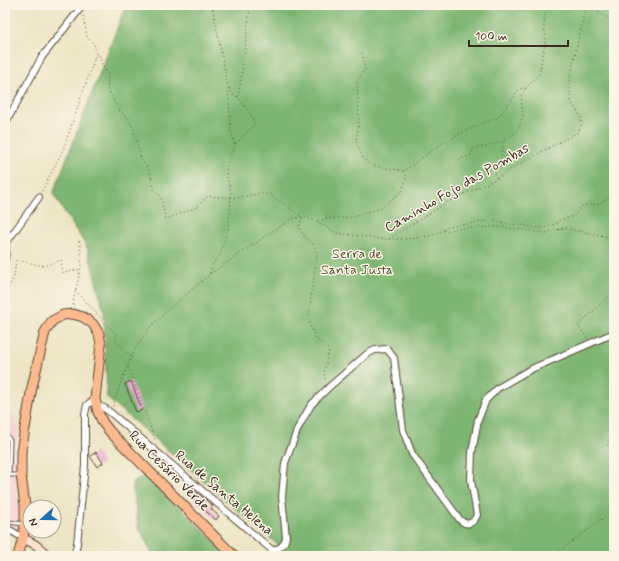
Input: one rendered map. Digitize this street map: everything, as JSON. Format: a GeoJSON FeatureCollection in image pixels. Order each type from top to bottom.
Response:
{"type":"FeatureCollection","features":[{"type":"Feature","properties":{"kind":"main road"},"geometry":{"type":"LineString","coordinates":[[25,499],[21,475],[21,452],[32,387],[45,332],[52,321],[63,315],[73,314],[84,316],[93,324],[99,334],[101,344],[96,403]]}},
{"type":"Feature","properties":{"kind":"main road","name":"Rua Cesário Verde"},"geometry":{"type":"LineString","coordinates":[[96,403],[103,423],[111,433],[234,556]]}},
{"type":"Feature","properties":{"kind":"main road"},"geometry":{"type":"LineString","coordinates":[[18,556],[23,539]]}},
{"type":"Feature","properties":{"kind":"street"},"geometry":{"type":"LineString","coordinates":[[5,124],[42,57],[83,5]]}},
{"type":"Feature","properties":{"kind":"street"},"geometry":{"type":"LineString","coordinates":[[5,259],[5,241],[9,239],[39,197]]}},
{"type":"Feature","properties":{"kind":"street"},"geometry":{"type":"LineString","coordinates":[[272,550],[281,546],[286,537],[282,497],[286,463],[298,428],[311,406],[329,387],[367,354],[375,350],[386,349],[394,358],[403,430],[412,454],[460,520],[467,524],[473,522],[477,515],[471,480],[472,452],[478,420],[486,400],[498,388],[529,370],[614,333]]}},
{"type":"Feature","properties":{"kind":"street"},"geometry":{"type":"LineString","coordinates":[[74,556],[77,544],[85,466],[85,414],[87,406],[96,403]]}},
{"type":"Feature","properties":{"kind":"street","name":"Rua de Santa Helena"},"geometry":{"type":"LineString","coordinates":[[96,403],[111,413],[279,556]]}},
{"type":"Feature","properties":{"kind":"street"},"geometry":{"type":"LineString","coordinates":[[5,527],[22,537]]}},
{"type":"Feature","properties":{"kind":"street"},"geometry":{"type":"LineString","coordinates":[[25,539],[36,545],[49,556]]}},
{"type":"Feature","properties":{"kind":"lane"},"geometry":{"type":"LineString","coordinates":[[5,434],[10,440],[9,475],[21,475]]}},
{"type":"Feature","properties":{"kind":"lane"},"geometry":{"type":"LineString","coordinates":[[5,520],[8,522],[22,524]]}},
{"type":"Feature","properties":{"kind":"path"},"geometry":{"type":"LineString","coordinates":[[212,5],[228,88],[231,132],[235,145]]}},
{"type":"Feature","properties":{"kind":"path"},"geometry":{"type":"LineString","coordinates":[[238,97],[251,5]]}},
{"type":"Feature","properties":{"kind":"path"},"geometry":{"type":"LineString","coordinates":[[459,160],[471,155],[474,148],[478,146],[485,147],[503,141],[514,135],[519,127],[523,115],[521,96],[539,74],[546,38],[544,26],[544,5]]}},
{"type":"Feature","properties":{"kind":"path"},"geometry":{"type":"LineString","coordinates":[[579,5],[584,13]]}},
{"type":"Feature","properties":{"kind":"path","name":"Caminho Fojo das Pombas"},"geometry":{"type":"LineString","coordinates":[[96,54],[100,56],[102,65],[108,74],[107,88],[118,109],[128,118],[133,127],[141,159],[150,172],[154,189],[161,197],[165,218],[169,218],[197,207],[208,196],[237,198],[263,193],[271,195],[302,217],[318,222],[337,233],[381,240],[388,239],[451,200],[496,179],[519,164],[578,132],[581,126],[581,117],[571,102],[569,83],[584,13],[588,7],[592,5]]}},
{"type":"Feature","properties":{"kind":"path"},"geometry":{"type":"LineString","coordinates":[[588,7],[609,18],[614,24]]}},
{"type":"Feature","properties":{"kind":"path"},"geometry":{"type":"LineString","coordinates":[[39,197],[63,150],[96,54],[94,44],[87,37],[83,12],[76,14]]}},
{"type":"Feature","properties":{"kind":"path"},"geometry":{"type":"LineString","coordinates":[[362,53],[365,69],[356,81],[359,121],[356,142],[363,158],[370,165],[404,171],[442,143],[474,126],[499,117],[519,89],[526,88]]}},
{"type":"Feature","properties":{"kind":"path"},"geometry":{"type":"LineString","coordinates":[[210,274],[212,265],[220,255],[228,229],[231,192],[226,168],[235,145],[256,124],[238,97],[233,95],[228,88]]}},
{"type":"Feature","properties":{"kind":"path"},"geometry":{"type":"LineString","coordinates":[[496,179],[495,171],[500,160],[503,141]]}},
{"type":"Feature","properties":{"kind":"path"},"geometry":{"type":"LineString","coordinates":[[318,222],[326,219],[352,217],[381,208],[402,191],[407,177],[404,171]]}},
{"type":"Feature","properties":{"kind":"path"},"geometry":{"type":"LineString","coordinates":[[443,231],[448,227],[494,220],[514,225],[545,228],[557,224],[560,220],[574,216],[584,205],[599,204],[608,198],[614,197]]}},
{"type":"Feature","properties":{"kind":"path"},"geometry":{"type":"LineString","coordinates":[[111,413],[122,379],[136,347],[150,327],[210,274],[291,220],[302,217],[300,227],[304,236],[313,244],[317,254],[309,313],[310,325],[315,337],[329,350],[324,373],[325,381],[329,387]]}},
{"type":"Feature","properties":{"kind":"path"},"geometry":{"type":"LineString","coordinates":[[388,239],[416,239],[443,231],[446,232],[452,229],[500,227],[546,233],[564,228],[614,238]]}},
{"type":"Feature","properties":{"kind":"path"},"geometry":{"type":"LineString","coordinates":[[73,314],[75,290],[81,269],[82,252],[79,241]]}},
{"type":"Feature","properties":{"kind":"path"},"geometry":{"type":"LineString","coordinates":[[5,295],[14,277],[16,260],[44,266],[61,260],[63,273],[81,269]]}},
{"type":"Feature","properties":{"kind":"path"},"geometry":{"type":"LineString","coordinates":[[75,290],[117,336],[115,340],[132,357]]}},
{"type":"Feature","properties":{"kind":"path"},"geometry":{"type":"LineString","coordinates":[[589,340],[578,326],[614,291]]}},
{"type":"Feature","properties":{"kind":"path"},"geometry":{"type":"LineString","coordinates":[[127,367],[147,415],[158,453]]}},
{"type":"Feature","properties":{"kind":"path"},"geometry":{"type":"LineString","coordinates":[[614,435],[608,440],[607,445],[614,451]]}},
{"type":"Feature","properties":{"kind":"path"},"geometry":{"type":"LineString","coordinates":[[553,556],[614,510]]}},
{"type":"Feature","properties":{"kind":"shaded area"},"geometry":{"type":"Polygon","coordinates":[[[5,412],[12,413],[16,426],[20,426],[16,453],[16,481],[19,504],[17,532],[5,524],[5,412]]]}},
{"type":"Feature","properties":{"kind":"green space","name":"Serra de Santa Justa"},"geometry":{"type":"Polygon","coordinates":[[[126,5],[614,5],[614,556],[292,556],[107,398],[104,312],[87,247],[53,194],[126,5]]]}},
{"type":"Feature","properties":{"kind":"green space"},"geometry":{"type":"Polygon","coordinates":[[[147,474],[229,556],[171,556],[170,554],[152,553],[138,526],[132,482],[147,474]]]}},
{"type":"Feature","properties":{"kind":"building"},"geometry":{"type":"Polygon","coordinates":[[[131,381],[142,410],[136,412],[125,384],[131,381]]]}},
{"type":"Feature","properties":{"kind":"building"},"geometry":{"type":"Polygon","coordinates":[[[96,452],[103,463],[97,467],[90,456],[96,452]]]}},
{"type":"Feature","properties":{"kind":"building"},"geometry":{"type":"Polygon","coordinates":[[[195,491],[213,506],[211,509],[219,516],[216,520],[190,497],[195,491]]]}}]}
